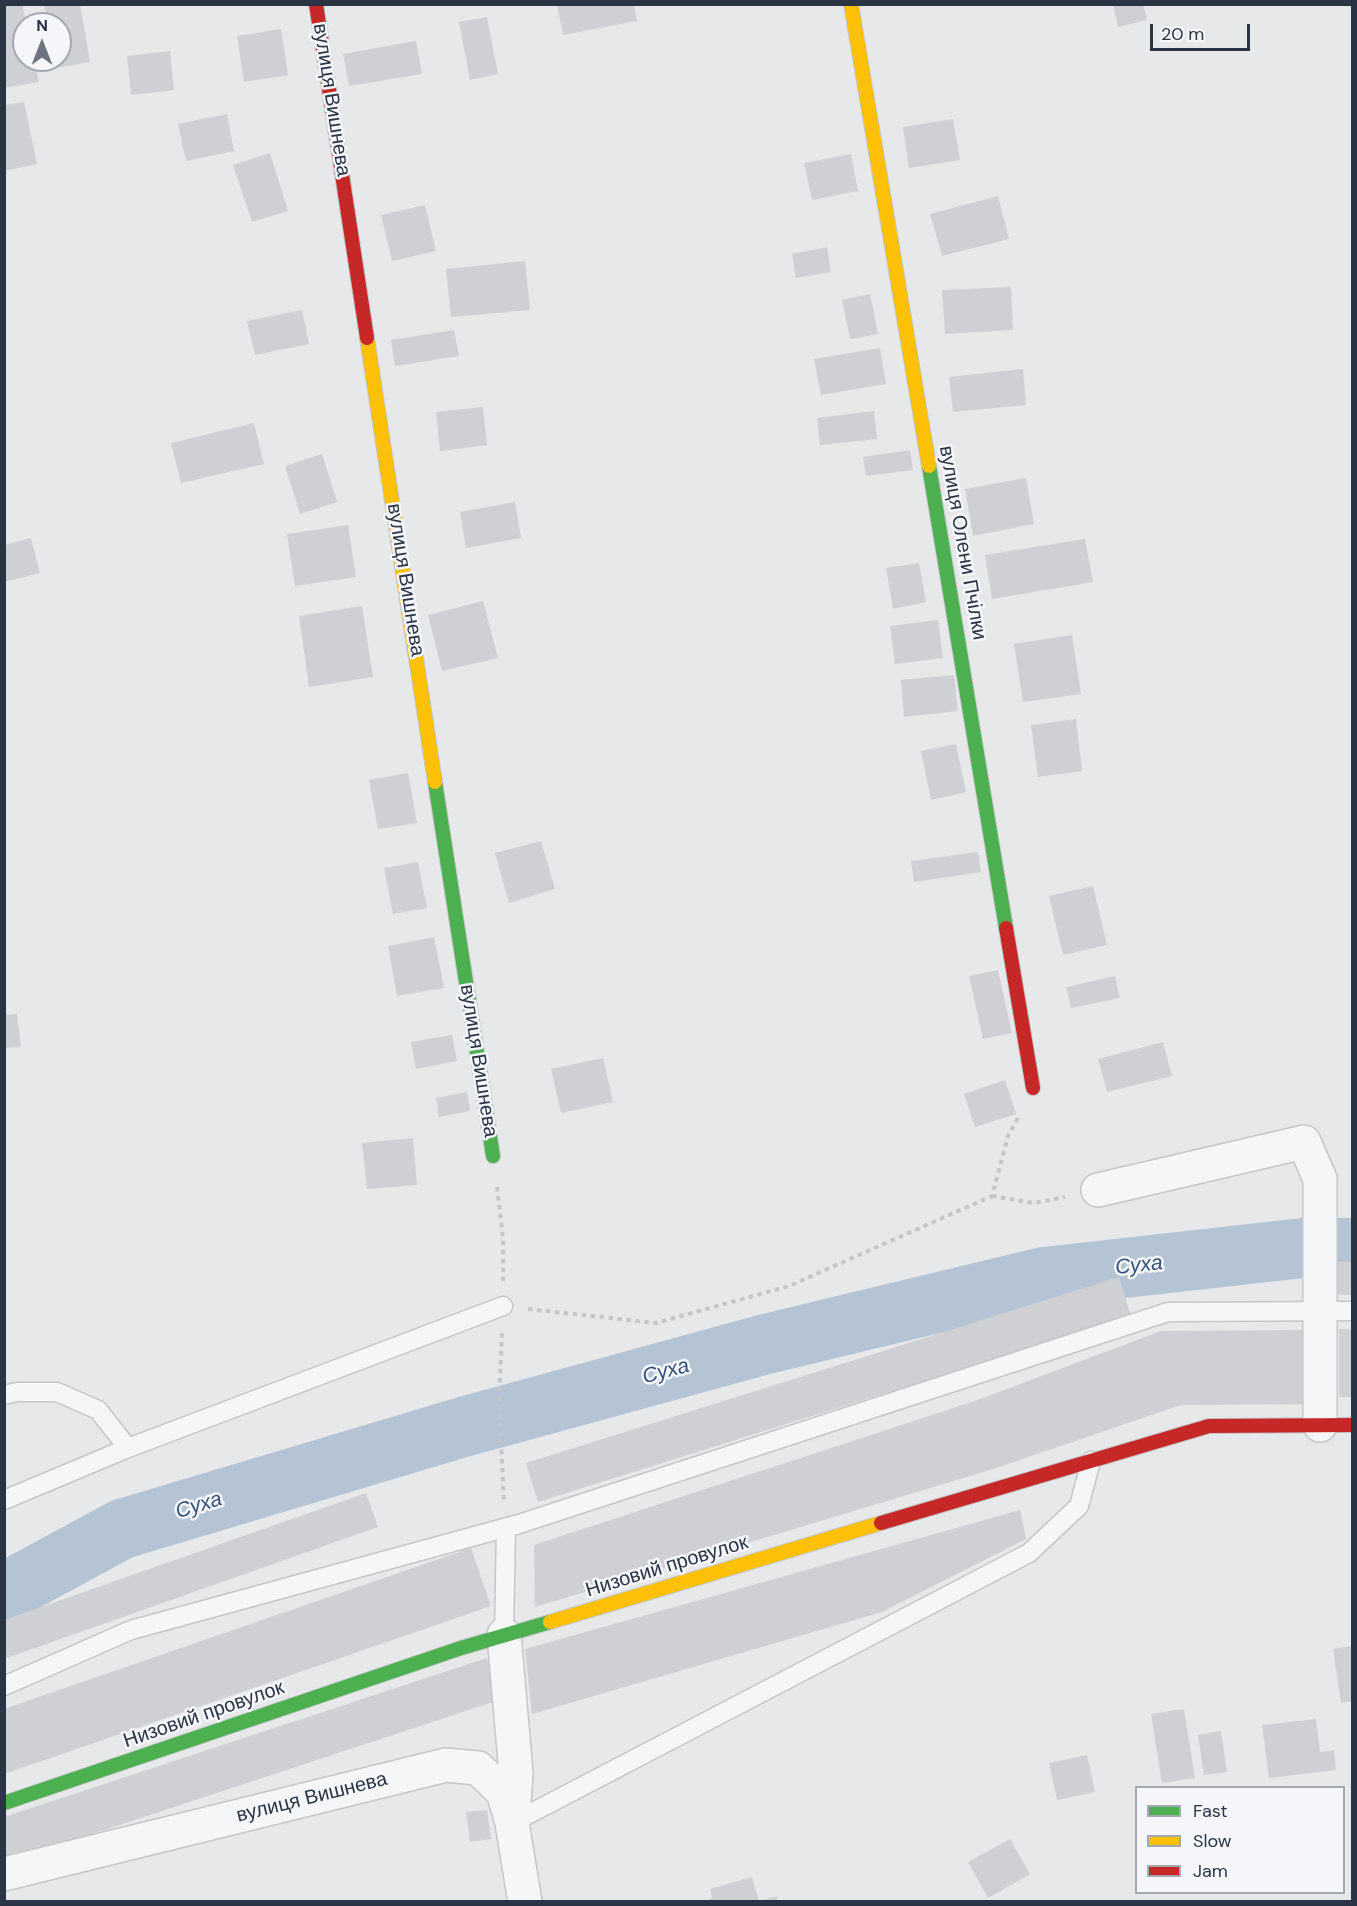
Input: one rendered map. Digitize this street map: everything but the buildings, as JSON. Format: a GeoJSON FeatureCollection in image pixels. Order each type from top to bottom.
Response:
{"type":"FeatureCollection","features":[{"type":"Feature","properties":{"kind":"street","name":"вулиця Вишнева"},"geometry":{"type":"LineString","coordinates":[[316,4],[493,1156]]}},
{"type":"Feature","properties":{"kind":"street","name":"вулиця Олени Пчілки"},"geometry":{"type":"LineString","coordinates":[[852,4],[1033,1088]]}},
{"type":"Feature","properties":{"kind":"street"},"geometry":{"type":"LineString","coordinates":[[1098,1190],[1304,1142],[1320,1179],[1320,1425]]}},
{"type":"Feature","properties":{"kind":"street","name":"Низовий провулок"},"geometry":{"type":"LineString","coordinates":[[4,1803],[504,1635],[1209,1426],[1353,1425]]}},
{"type":"Feature","properties":{"kind":"street"},"geometry":{"type":"LineString","coordinates":[[504,1635],[516,1773],[512,1823]]}},
{"type":"Feature","properties":{"kind":"street","name":"вулиця Вишнева"},"geometry":{"type":"LineString","coordinates":[[4,1874],[446,1765],[478,1768],[503,1792],[512,1823],[525,1902]]}},
{"type":"Feature","properties":{"kind":"lane"},"geometry":{"type":"LineString","coordinates":[[4,1500],[128,1448],[502,1306]]}},
{"type":"Feature","properties":{"kind":"lane"},"geometry":{"type":"LineString","coordinates":[[4,1686],[131,1630],[506,1527],[1168,1312],[1353,1311]]}},
{"type":"Feature","properties":{"kind":"lane"},"geometry":{"type":"LineString","coordinates":[[4,1395],[18,1392],[57,1392],[98,1410],[128,1448]]}},
{"type":"Feature","properties":{"kind":"lane"},"geometry":{"type":"LineString","coordinates":[[512,1823],[1029,1553],[1079,1506],[1091,1461]]}},
{"type":"Feature","properties":{"kind":"lane"},"geometry":{"type":"LineString","coordinates":[[504,1635],[506,1527]]}},
{"type":"Feature","properties":{"kind":"path"},"geometry":{"type":"LineString","coordinates":[[992,1196],[1008,1136],[1033,1088]]}},
{"type":"Feature","properties":{"kind":"path"},"geometry":{"type":"LineString","coordinates":[[493,1156],[503,1238]]}},
{"type":"Feature","properties":{"kind":"path"},"geometry":{"type":"LineString","coordinates":[[502,1306],[656,1323],[789,1286],[992,1196],[1034,1203],[1098,1190]]}},
{"type":"Feature","properties":{"kind":"path"},"geometry":{"type":"LineString","coordinates":[[499,1400],[506,1527]]}},
{"type":"Feature","properties":{"kind":"waterway","name":"Суха"},"geometry":{"type":"LineString","coordinates":[[4,1593],[122,1529],[463,1427],[766,1344],[1044,1277],[1312,1247],[1352,1248]]}},
{"type":"Feature","properties":{"kind":"traffic: fast"},"geometry":{"type":"LineString","coordinates":[[929,466],[1006,928]]}},
{"type":"Feature","properties":{"kind":"traffic: fast"},"geometry":{"type":"LineString","coordinates":[[435,782],[493,1156]]}},
{"type":"Feature","properties":{"kind":"traffic: fast"},"geometry":{"type":"LineString","coordinates":[[4,1803],[461,1648],[550,1622]]}},
{"type":"Feature","properties":{"kind":"traffic: slow"},"geometry":{"type":"LineString","coordinates":[[851,4],[929,466]]}},
{"type":"Feature","properties":{"kind":"traffic: slow"},"geometry":{"type":"LineString","coordinates":[[367,338],[435,782]]}},
{"type":"Feature","properties":{"kind":"traffic: slow"},"geometry":{"type":"LineString","coordinates":[[550,1622],[881,1523]]}},
{"type":"Feature","properties":{"kind":"traffic: jam"},"geometry":{"type":"LineString","coordinates":[[316,4],[367,338]]}},
{"type":"Feature","properties":{"kind":"traffic: jam"},"geometry":{"type":"LineString","coordinates":[[1006,928],[1033,1088]]}},
{"type":"Feature","properties":{"kind":"traffic: jam"},"geometry":{"type":"LineString","coordinates":[[881,1523],[1209,1426],[1352,1425]]}}]}
